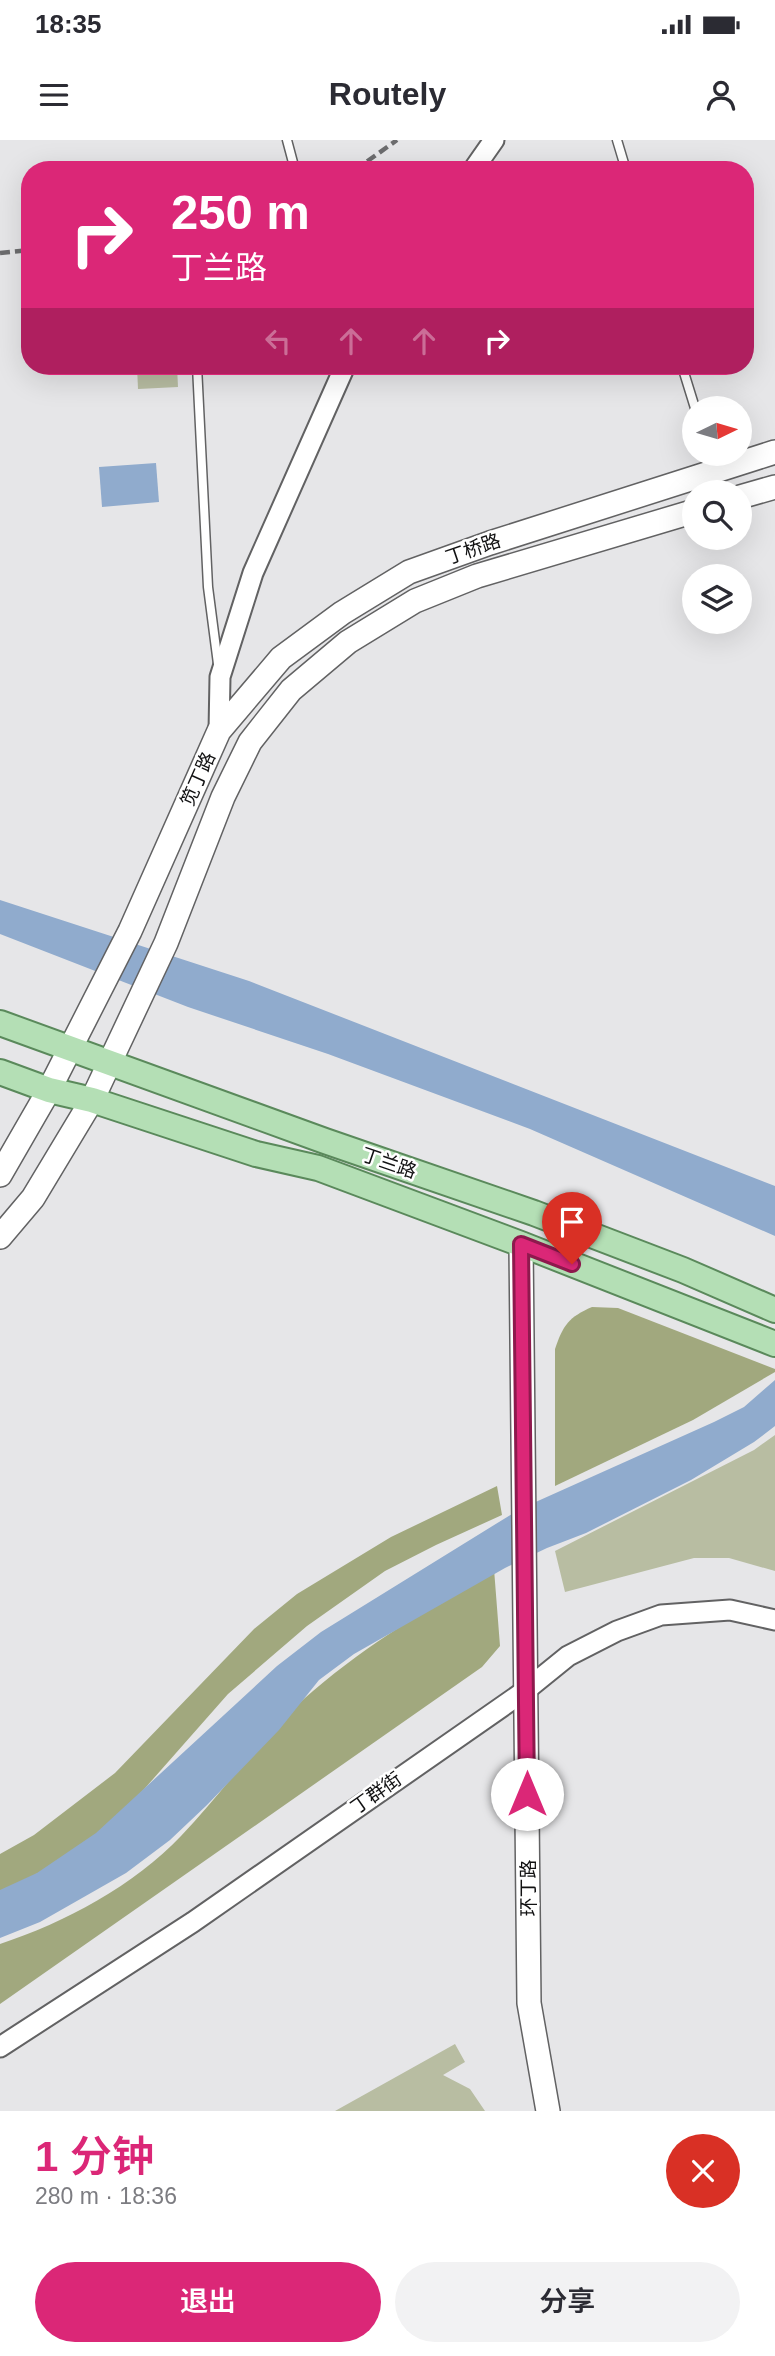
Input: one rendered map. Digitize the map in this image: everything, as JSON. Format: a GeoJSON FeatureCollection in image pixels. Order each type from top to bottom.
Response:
{"type":"FeatureCollection","features":[{"type":"Feature","properties":{"kind":"main road","name":"丁桥路"},"geometry":{"type":"LineString","coordinates":[[752,456],[775,452]]}},
{"type":"Feature","properties":{"kind":"main road","name":"丁桥路"},"geometry":{"type":"LineString","coordinates":[[219,731],[281,658],[342,612],[409,572],[702,466]]}},
{"type":"Feature","properties":{"kind":"main road"},"geometry":{"type":"LineString","coordinates":[[752,494],[775,487]]}},
{"type":"Feature","properties":{"kind":"main road","name":"丁桥路"},"geometry":{"type":"LineString","coordinates":[[223,797],[250,742],[291,690],[348,642],[415,601],[477,576],[682,515]]}},
{"type":"Feature","properties":{"kind":"main road","name":"笕丁路"},"geometry":{"type":"LineString","coordinates":[[0,1175],[49,1090],[130,931],[219,731]]}},
{"type":"Feature","properties":{"kind":"main road","name":"笕丁路"},"geometry":{"type":"LineString","coordinates":[[0,1237],[33,1198],[92,1100],[166,943],[223,797]]}},
{"type":"Feature","properties":{"kind":"main road","name":"丁兰路"},"geometry":{"type":"LineString","coordinates":[[0,1023],[325,1141],[534,1213],[683,1270],[775,1310]]}},
{"type":"Feature","properties":{"kind":"main road","name":"丁兰路"},"geometry":{"type":"LineString","coordinates":[[0,1072],[49,1090],[92,1100],[256,1154],[318,1168],[775,1344]]}},
{"type":"Feature","properties":{"kind":"main road","name":"环丁路"},"geometry":{"type":"LineString","coordinates":[[521,1244],[528,2003],[548,2111]]}},
{"type":"Feature","properties":{"kind":"street"},"geometry":{"type":"LineString","coordinates":[[479,161],[494,140]]}},
{"type":"Feature","properties":{"kind":"street","name":"笕丁路"},"geometry":{"type":"LineString","coordinates":[[219,731],[220,677],[253,573],[341,375]]}},
{"type":"Feature","properties":{"kind":"street","name":"丁群街"},"geometry":{"type":"LineString","coordinates":[[0,2048],[193,1922],[526,1690],[568,1656],[617,1631],[661,1615],[730,1610],[775,1620]]}},
{"type":"Feature","properties":{"kind":"lane"},"geometry":{"type":"LineString","coordinates":[[287,140],[293,161]]}},
{"type":"Feature","properties":{"kind":"lane"},"geometry":{"type":"LineString","coordinates":[[617,140],[623,161]]}},
{"type":"Feature","properties":{"kind":"lane"},"geometry":{"type":"LineString","coordinates":[[197,375],[208,587],[220,677]]}},
{"type":"Feature","properties":{"kind":"lane"},"geometry":{"type":"LineString","coordinates":[[685,375],[691,396]]}},
{"type":"Feature","properties":{"kind":"green space"},"geometry":{"type":"Polygon","coordinates":[[[137,375],[177,375],[178,387],[138,389],[137,375]]]}},
{"type":"Feature","properties":{"kind":"green space"},"geometry":{"type":"Polygon","coordinates":[[[592,1307],[618,1308],[775,1369],[775,1372],[693,1420],[555,1486],[555,1349],[568,1323],[592,1307]]]}},
{"type":"Feature","properties":{"kind":"green space"},"geometry":{"type":"Polygon","coordinates":[[[775,1435],[775,1571],[729,1558],[694,1558],[565,1592],[555,1551],[754,1450],[775,1435]]]}},
{"type":"Feature","properties":{"kind":"green space"},"geometry":{"type":"Polygon","coordinates":[[[497,1486],[502,1515],[385,1571],[307,1626],[228,1694],[109,1829],[67,1858],[0,1893],[0,1854],[34,1835],[115,1773],[254,1629],[297,1594],[391,1537],[497,1486]]]}},
{"type":"Feature","properties":{"kind":"green space"},"geometry":{"type":"Polygon","coordinates":[[[494,1569],[500,1646],[482,1667],[0,2004],[0,1944],[73,1914],[142,1871],[181,1836],[277,1725],[313,1691],[378,1641],[494,1569]]]}},
{"type":"Feature","properties":{"kind":"green space"},"geometry":{"type":"Polygon","coordinates":[[[455,2044],[465,2062],[443,2075],[470,2089],[485,2111],[335,2111],[455,2044]]]}},
{"type":"Feature","properties":{"kind":"water"},"geometry":{"type":"Polygon","coordinates":[[[156,463],[159,502],[102,507],[99,467],[156,463]]]}},
{"type":"Feature","properties":{"kind":"water"},"geometry":{"type":"Polygon","coordinates":[[[0,900],[249,981],[775,1186],[775,1236],[530,1129],[328,1054],[188,1007],[0,934],[0,900]]]}},
{"type":"Feature","properties":{"kind":"water"},"geometry":{"type":"Polygon","coordinates":[[[775,1380],[775,1426],[754,1442],[691,1480],[586,1533],[505,1568],[354,1654],[319,1680],[279,1730],[170,1840],[126,1873],[40,1922],[0,1938],[0,1890],[37,1873],[96,1833],[277,1666],[321,1632],[520,1509],[744,1407],[775,1380]]]}},
{"type":"Feature","properties":{"kind":"railway"},"geometry":{"type":"LineString","coordinates":[[368,161],[397,140]]}},
{"type":"Feature","properties":{"kind":"railway"},"geometry":{"type":"LineString","coordinates":[[0,253],[21,251]]}},
{"type":"Feature","properties":{"kind":"route"},"geometry":{"type":"LineString","coordinates":[[527,1794],[521,1244],[572,1264]]}}]}
